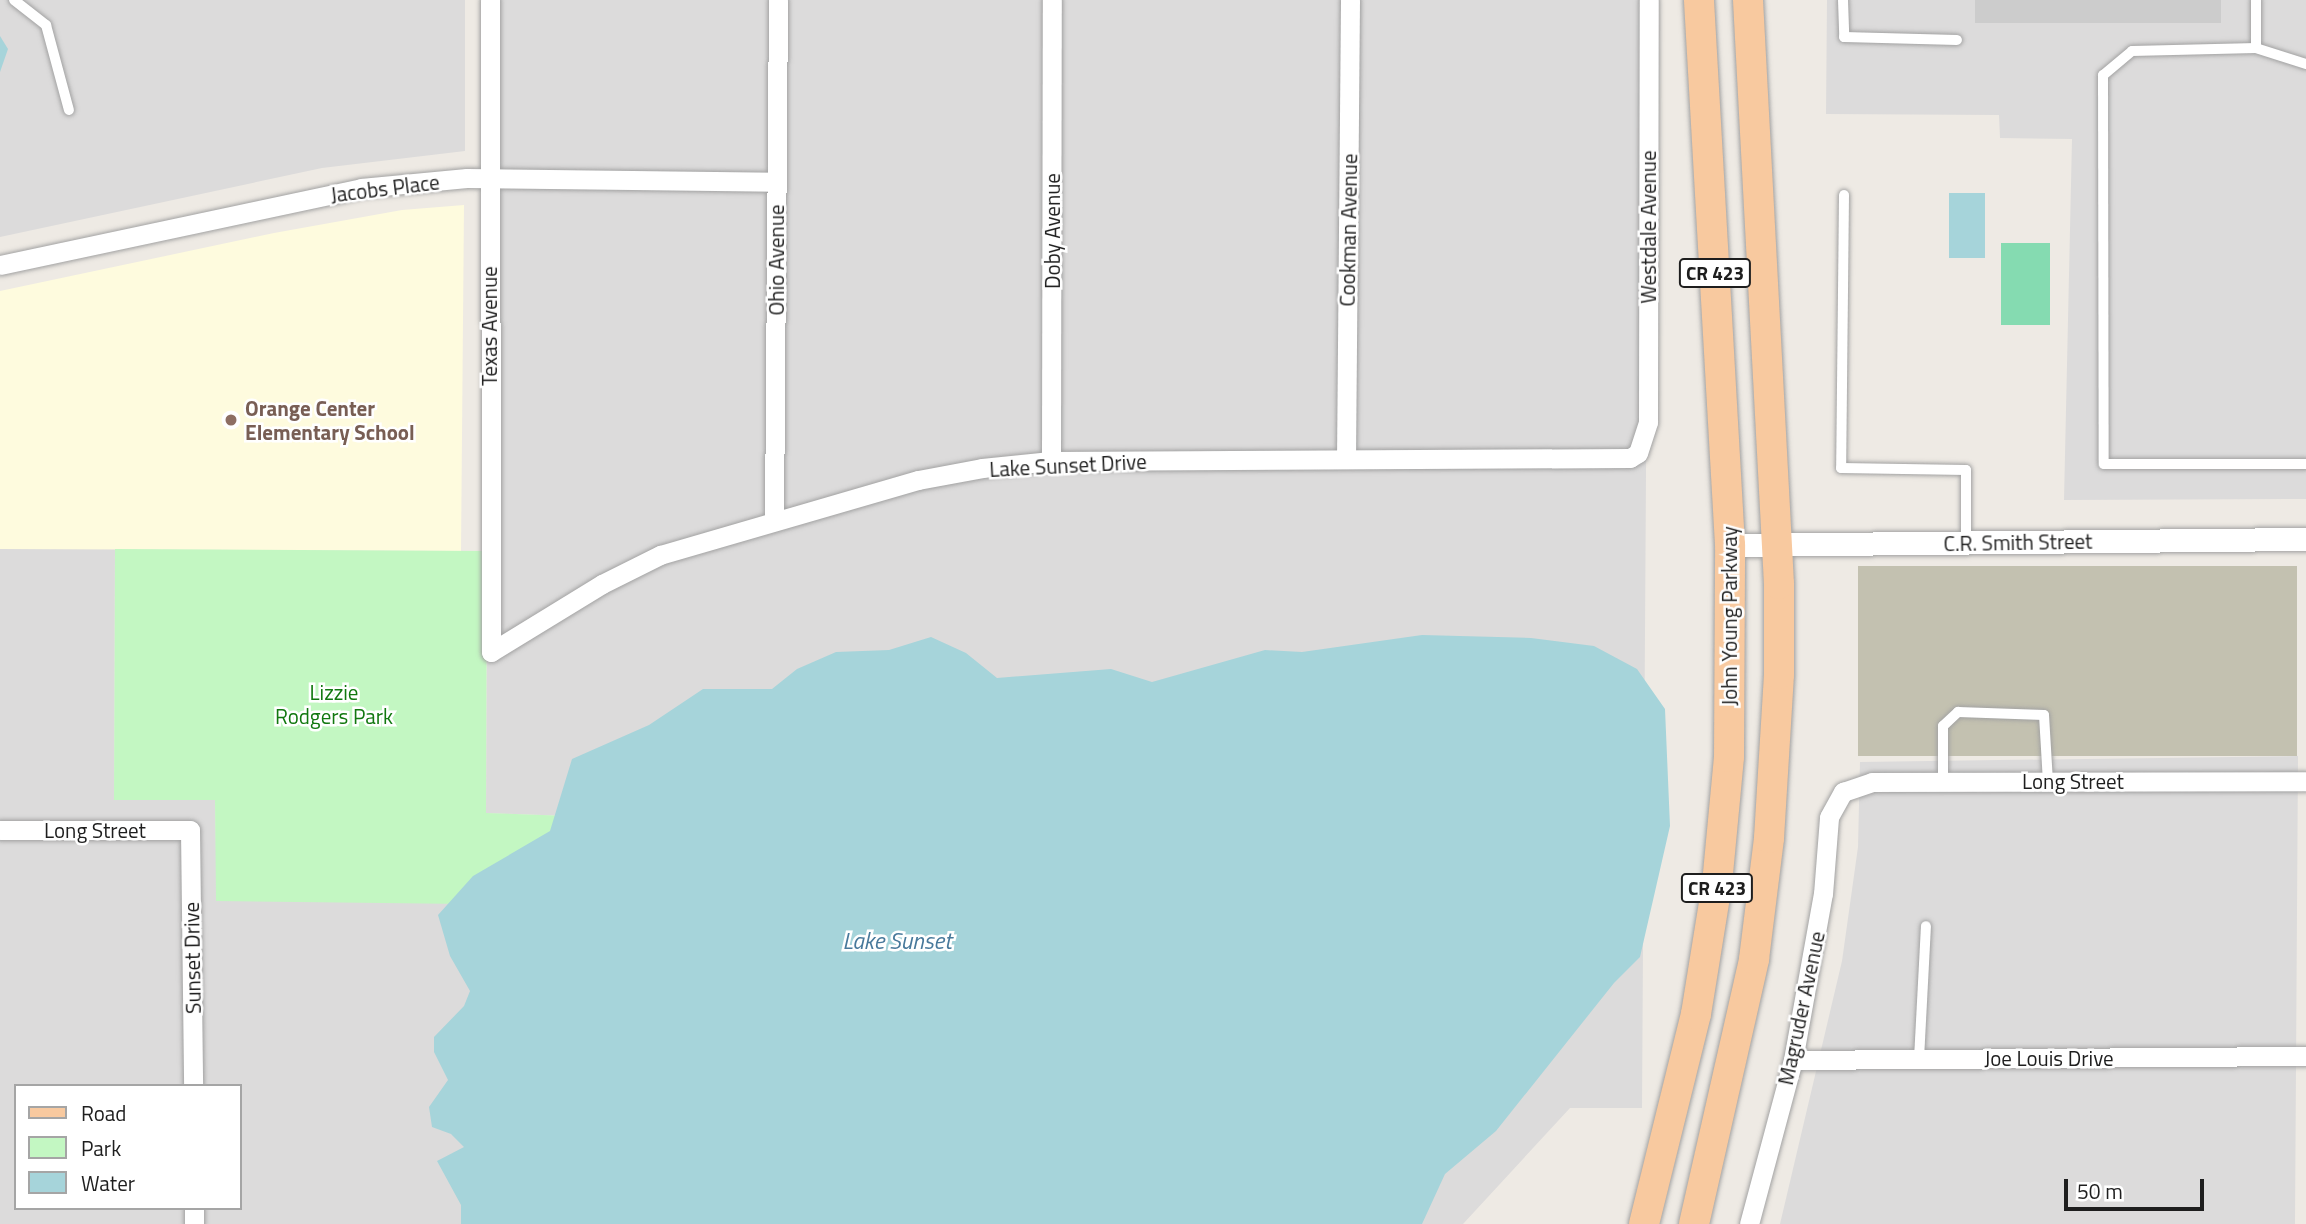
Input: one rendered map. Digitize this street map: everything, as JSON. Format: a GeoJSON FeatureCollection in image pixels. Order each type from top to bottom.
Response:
{"type":"FeatureCollection","features":[{"type":"Feature","properties":{"kind":"main road","name":"John Young Parkway"},"geometry":{"type":"LineString","coordinates":[[1644,1224],[1683,1073],[1717,884],[1732,681],[1730,545],[1699,0]]}},
{"type":"Feature","properties":{"kind":"main road","name":"CR 423"},"geometry":{"type":"LineString","coordinates":[[1694,1224],[1742,1025],[1763,899],[1779,674],[1777,544],[1748,0]]}},
{"type":"Feature","properties":{"kind":"street","name":"Texas Avenue"},"geometry":{"type":"LineString","coordinates":[[490,0],[491,652]]}},
{"type":"Feature","properties":{"kind":"street","name":"Ohio Avenue"},"geometry":{"type":"LineString","coordinates":[[774,520],[778,0]]}},
{"type":"Feature","properties":{"kind":"street","name":"Doby Avenue"},"geometry":{"type":"LineString","coordinates":[[1051,461],[1052,0]]}},
{"type":"Feature","properties":{"kind":"street","name":"Cookman Avenue"},"geometry":{"type":"LineString","coordinates":[[1346,459],[1350,0]]}},
{"type":"Feature","properties":{"kind":"street","name":"Westdale Avenue"},"geometry":{"type":"LineString","coordinates":[[1638,453],[1648,422],[1649,0]]}},
{"type":"Feature","properties":{"kind":"street","name":"Jacobs Place"},"geometry":{"type":"LineString","coordinates":[[0,265],[361,188],[489,178],[776,183]]}},
{"type":"Feature","properties":{"kind":"street","name":"Lake Sunset Drive"},"geometry":{"type":"LineString","coordinates":[[491,652],[602,584],[660,555],[918,480],[1051,461],[1621,460],[1638,453]]}},
{"type":"Feature","properties":{"kind":"street","name":"C.R. Smith Street"},"geometry":{"type":"LineString","coordinates":[[1730,545],[2306,539]]}},
{"type":"Feature","properties":{"kind":"street","name":"Long Street"},"geometry":{"type":"LineString","coordinates":[[1843,792],[1872,782],[2306,781]]}},
{"type":"Feature","properties":{"kind":"street","name":"Magruder Avenue"},"geometry":{"type":"LineString","coordinates":[[1749,1224],[1793,1060],[1824,894],[1829,817],[1843,792]]}},
{"type":"Feature","properties":{"kind":"street","name":"Long Street"},"geometry":{"type":"LineString","coordinates":[[0,830],[190,830]]}},
{"type":"Feature","properties":{"kind":"street","name":"Sunset Drive"},"geometry":{"type":"LineString","coordinates":[[190,830],[193,1084]]}},
{"type":"Feature","properties":{"kind":"street","name":"Joe Louis Drive"},"geometry":{"type":"LineString","coordinates":[[1793,1060],[2306,1056]]}},
{"type":"Feature","properties":{"kind":"lane"},"geometry":{"type":"LineString","coordinates":[[14,0],[46,25],[69,110]]}},
{"type":"Feature","properties":{"kind":"lane"},"geometry":{"type":"LineString","coordinates":[[1843,0],[1844,37],[1958,40]]}},
{"type":"Feature","properties":{"kind":"lane"},"geometry":{"type":"LineString","coordinates":[[2256,0],[2256,48]]}},
{"type":"Feature","properties":{"kind":"lane"},"geometry":{"type":"LineString","coordinates":[[2306,64],[2256,48],[2132,51],[2103,75],[2104,464],[2306,464]]}},
{"type":"Feature","properties":{"kind":"lane"},"geometry":{"type":"LineString","coordinates":[[1844,195],[1841,468],[1966,470],[1966,542]]}},
{"type":"Feature","properties":{"kind":"lane"},"geometry":{"type":"LineString","coordinates":[[1943,782],[1943,726],[1958,712],[2044,715],[2048,782]]}},
{"type":"Feature","properties":{"kind":"lane"},"geometry":{"type":"LineString","coordinates":[[1919,1059],[1926,926]]}},
{"type":"Feature","properties":{"kind":"shaded area"},"geometry":{"type":"Polygon","coordinates":[[[0,0],[465,0],[465,151],[322,168],[0,237],[0,0]]]}},
{"type":"Feature","properties":{"kind":"shaded area"},"geometry":{"type":"Polygon","coordinates":[[[490,0],[1649,0],[1642,1108],[1570,1108],[1463,1224],[0,1224],[0,549],[115,549],[114,800],[215,800],[217,901],[623,818],[486,813],[490,0]]]}},
{"type":"Feature","properties":{"kind":"shaded area"},"geometry":{"type":"Polygon","coordinates":[[[1827,0],[1975,0],[1975,23],[2221,22],[2221,0],[2306,0],[2306,499],[2064,500],[2072,139],[2000,138],[1999,115],[1826,114],[1827,0]]]}},
{"type":"Feature","properties":{"kind":"shaded area"},"geometry":{"type":"Polygon","coordinates":[[[1975,0],[2221,0],[2221,23],[1975,23],[1975,0]]]}},
{"type":"Feature","properties":{"kind":"shaded area","name":"Orange Center Elementary School"},"geometry":{"type":"Polygon","coordinates":[[[464,205],[461,551],[0,549],[0,291],[274,233],[402,210],[464,205]]]}},
{"type":"Feature","properties":{"kind":"shaded area"},"geometry":{"type":"Polygon","coordinates":[[[1858,566],[2297,566],[2297,756],[1858,756],[1858,566]]]}},
{"type":"Feature","properties":{"kind":"shaded area"},"geometry":{"type":"Polygon","coordinates":[[[2298,756],[2295,1224],[1780,1224],[1842,961],[1858,847],[1860,762],[2298,756]]]}},
{"type":"Feature","properties":{"kind":"green space"},"geometry":{"type":"Polygon","coordinates":[[[2001,243],[2050,243],[2050,325],[2001,325],[2001,243]]]}},
{"type":"Feature","properties":{"kind":"green space","name":"Lizzie Rodgers Park"},"geometry":{"type":"Polygon","coordinates":[[[115,549],[487,551],[486,813],[624,818],[543,905],[216,901],[215,800],[114,800],[115,549]]]}},
{"type":"Feature","properties":{"kind":"water"},"geometry":{"type":"Polygon","coordinates":[[[0,36],[8,49],[0,72],[0,36]]]}},
{"type":"Feature","properties":{"kind":"water"},"geometry":{"type":"Polygon","coordinates":[[[1949,193],[1985,193],[1985,258],[1949,258],[1949,193]]]}},
{"type":"Feature","properties":{"kind":"water","name":"Lake Sunset"},"geometry":{"type":"Polygon","coordinates":[[[1422,635],[1531,638],[1594,646],[1637,669],[1665,709],[1670,826],[1640,957],[1614,983],[1496,1131],[1445,1174],[1422,1224],[461,1224],[461,1205],[437,1161],[464,1147],[451,1134],[432,1127],[429,1107],[448,1080],[434,1052],[434,1037],[464,1006],[470,991],[450,956],[438,915],[473,876],[550,831],[572,759],[649,725],[703,689],[772,689],[797,669],[836,652],[889,650],[931,637],[966,653],[997,678],[1111,669],[1152,682],[1265,650],[1302,652],[1422,635]]]}},
{"type":"Feature","properties":{"kind":"place","name":"Orange Center Elementary School"},"geometry":{"type":"Point","coordinates":[231,420]}}]}
